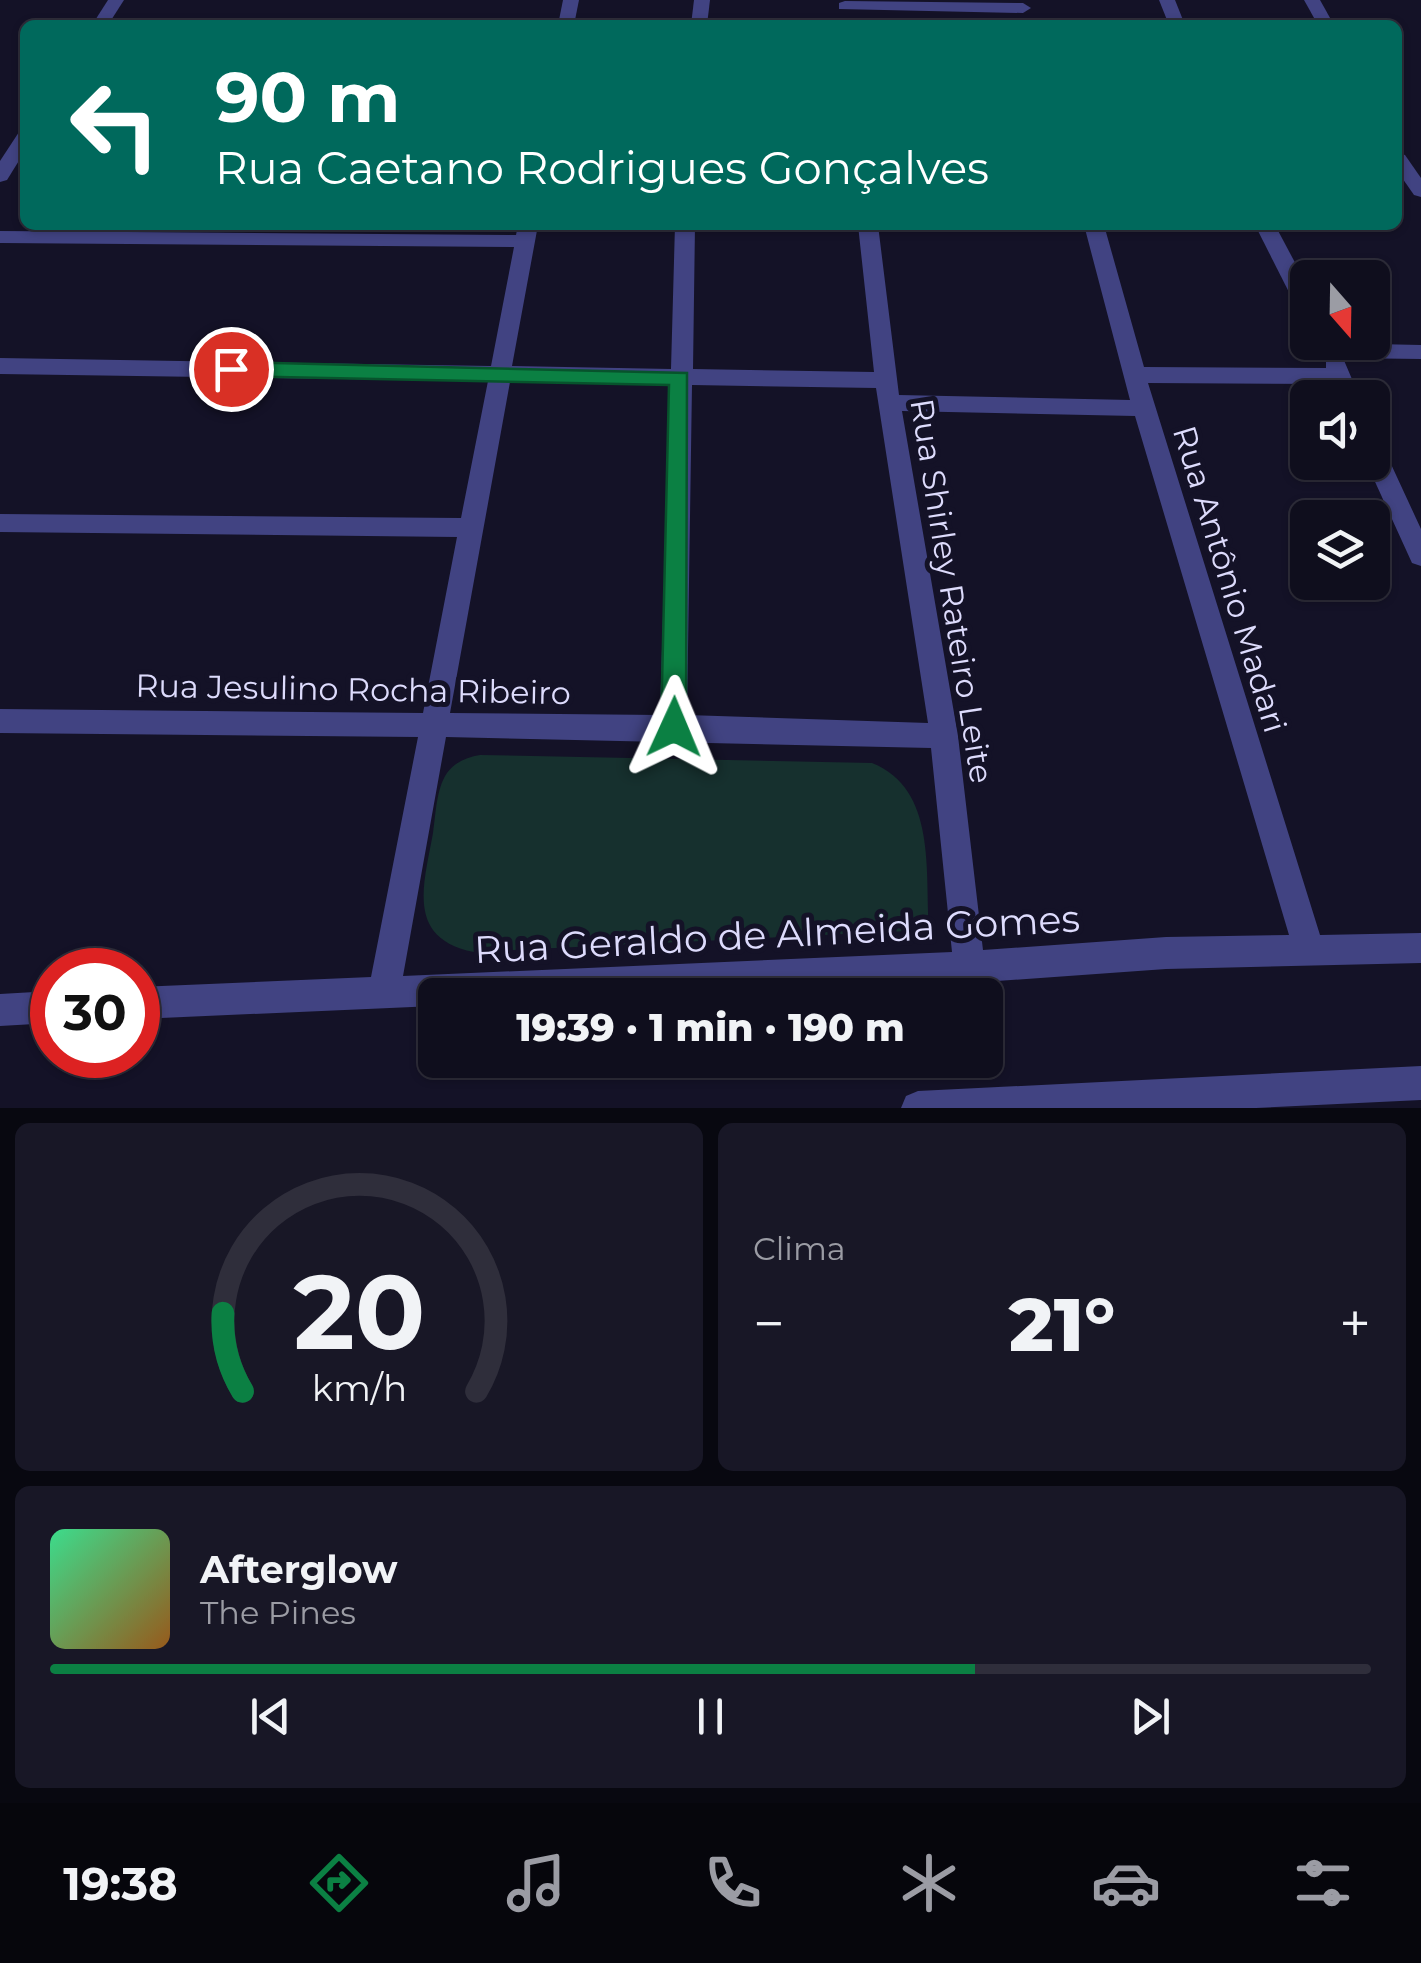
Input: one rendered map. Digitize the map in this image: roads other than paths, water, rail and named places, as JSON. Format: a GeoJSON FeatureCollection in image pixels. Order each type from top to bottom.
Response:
{"type":"FeatureCollection","features":[{"type":"Feature","properties":{"kind":"street"},"geometry":{"type":"LineString","coordinates":[[845,3],[1024,11]]}},
{"type":"Feature","properties":{"kind":"street"},"geometry":{"type":"LineString","coordinates":[[0,176],[20,144]]}},
{"type":"Feature","properties":{"kind":"street"},"geometry":{"type":"LineString","coordinates":[[1402,164],[1421,191]]}},
{"type":"Feature","properties":{"kind":"street"},"geometry":{"type":"LineString","coordinates":[[674,727],[685,230]]}},
{"type":"Feature","properties":{"kind":"street","name":"Rua Shirley Rateiro Leite"},"geometry":{"type":"LineString","coordinates":[[869,230],[888,392],[944,736],[969,967]]}},
{"type":"Feature","properties":{"kind":"street","name":"Rua Antônio Madari"},"geometry":{"type":"LineString","coordinates":[[1095,230],[1144,408],[1309,950]]}},
{"type":"Feature","properties":{"kind":"street"},"geometry":{"type":"LineString","coordinates":[[1269,230],[1290,272]]}},
{"type":"Feature","properties":{"kind":"street"},"geometry":{"type":"LineString","coordinates":[[0,237],[527,233],[384,992]]}},
{"type":"Feature","properties":{"kind":"street"},"geometry":{"type":"LineString","coordinates":[[1390,350],[1421,352]]}},
{"type":"Feature","properties":{"kind":"street"},"geometry":{"type":"LineString","coordinates":[[0,366],[680,378],[1144,408]]}},
{"type":"Feature","properties":{"kind":"street"},"geometry":{"type":"LineString","coordinates":[[1135,375],[1290,384]]}},
{"type":"Feature","properties":{"kind":"street"},"geometry":{"type":"LineString","coordinates":[[1387,480],[1421,556]]}},
{"type":"Feature","properties":{"kind":"street"},"geometry":{"type":"LineString","coordinates":[[0,522],[471,528]]}},
{"type":"Feature","properties":{"kind":"street","name":"Rua Jesulino Rocha Ribeiro"},"geometry":{"type":"LineString","coordinates":[[0,721],[674,727],[944,736]]}},
{"type":"Feature","properties":{"kind":"street","name":"Rua Geraldo de Almeida Gomes"},"geometry":{"type":"LineString","coordinates":[[160,1003],[969,967],[1166,954],[1421,948]]}},
{"type":"Feature","properties":{"kind":"street"},"geometry":{"type":"LineString","coordinates":[[0,1010],[30,1009]]}},
{"type":"Feature","properties":{"kind":"street"},"geometry":{"type":"LineString","coordinates":[[918,1108],[1421,1083]]}}]}
